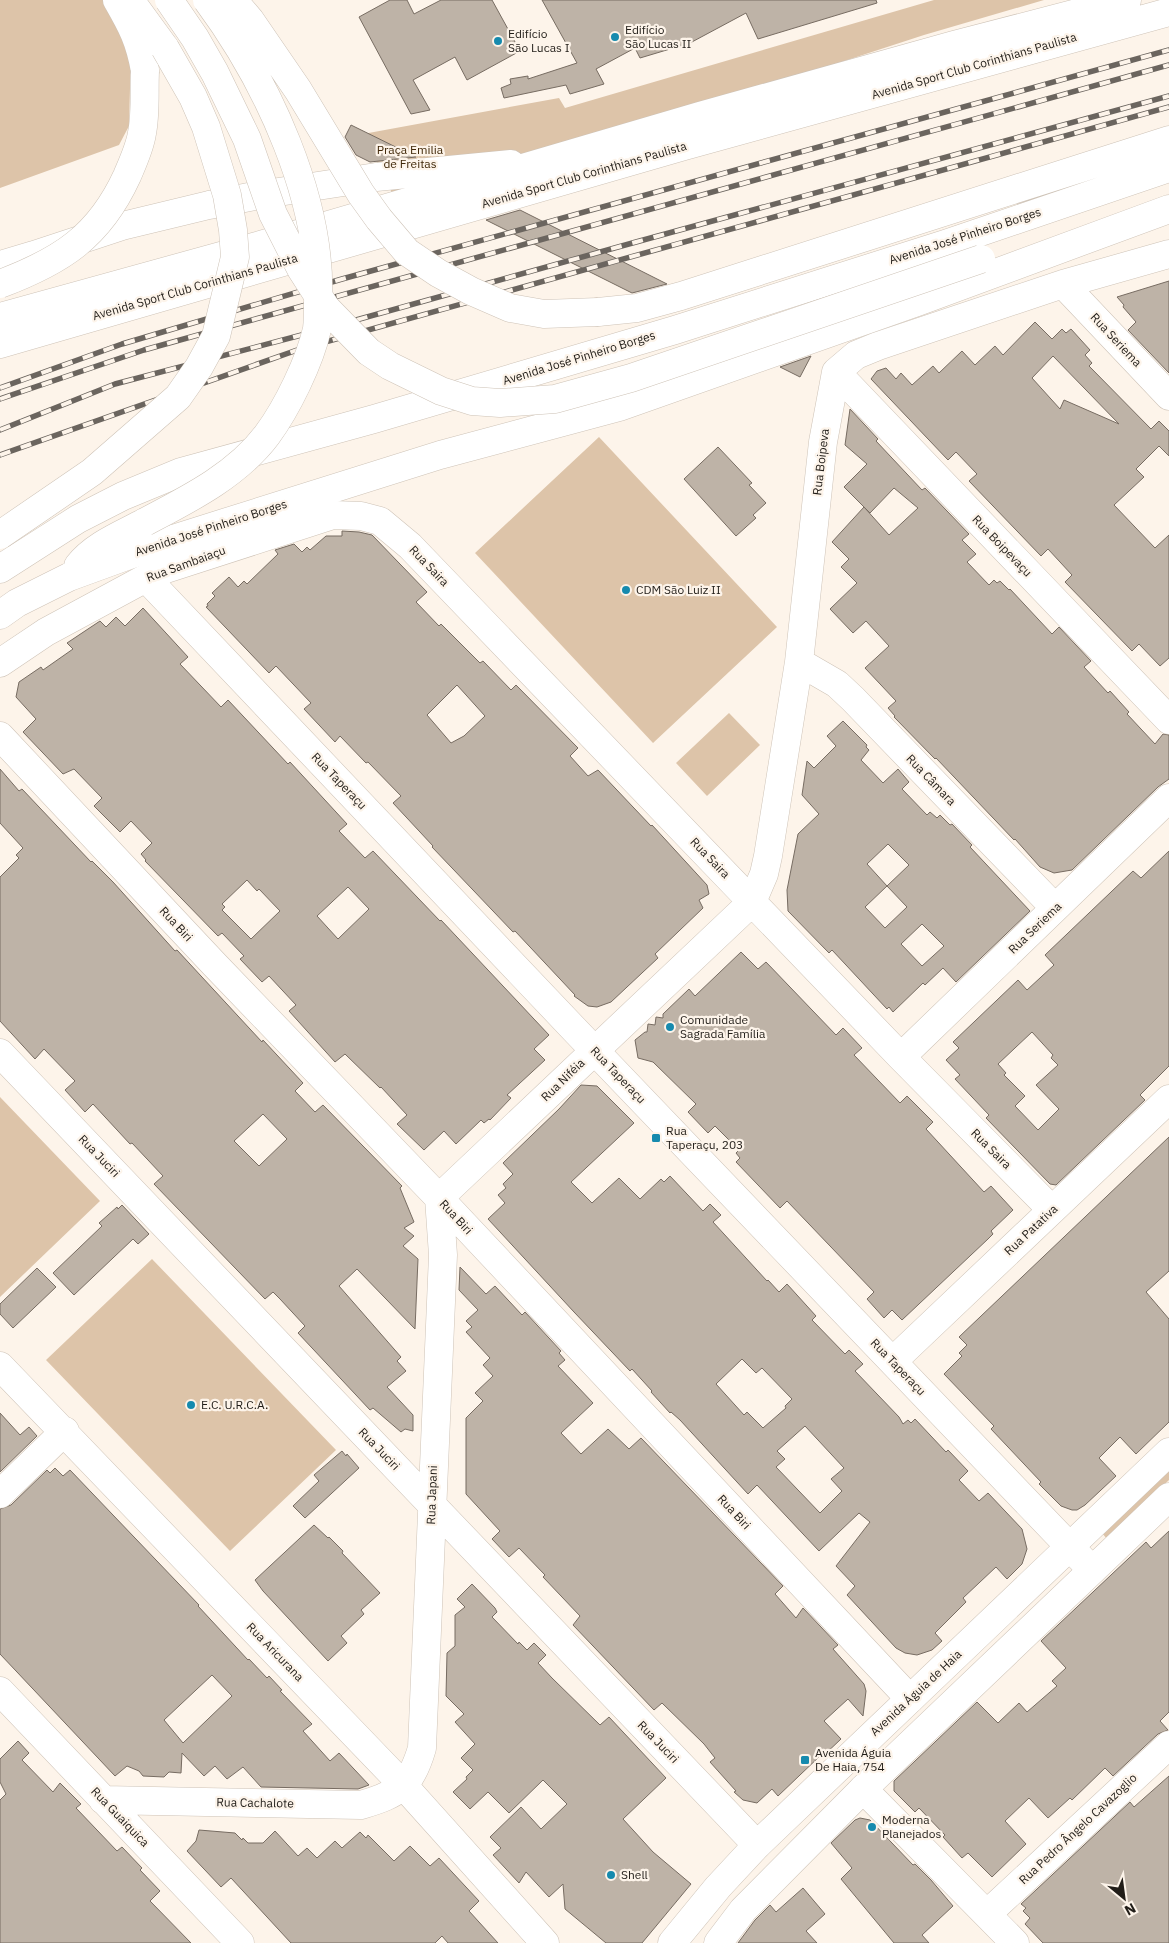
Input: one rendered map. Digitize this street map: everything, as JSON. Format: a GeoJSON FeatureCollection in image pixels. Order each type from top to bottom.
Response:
{"type":"FeatureCollection","features":[{"type":"Feature","properties":{"kind":"main road"},"geometry":{"type":"LineString","coordinates":[[0,284],[40,268],[80,242],[97,226],[122,188],[132,164],[142,132],[145,71],[141,48],[132,24],[116,0]]}},
{"type":"Feature","properties":{"kind":"main road"},"geometry":{"type":"LineString","coordinates":[[0,535],[92,472],[178,397],[216,336],[235,257],[227,195],[206,127],[193,97],[165,48],[130,0]]}},
{"type":"Feature","properties":{"kind":"main road"},"geometry":{"type":"LineString","coordinates":[[169,0],[195,38],[215,73],[247,139],[273,214],[301,269],[326,308],[368,352],[390,366],[441,391],[472,401],[491,403],[555,399],[631,378],[1089,223],[1129,224]]}},
{"type":"Feature","properties":{"kind":"main road"},"geometry":{"type":"LineString","coordinates":[[69,577],[83,559],[106,543],[190,498],[245,458],[267,435],[286,405],[303,369],[317,329],[319,276],[317,252],[307,205],[294,165],[275,115],[248,61],[207,0]]}},
{"type":"Feature","properties":{"kind":"main road"},"geometry":{"type":"LineString","coordinates":[[234,0],[298,90],[361,194],[407,252],[438,273],[510,308],[544,314],[637,308],[682,296],[1169,140]]}},
{"type":"Feature","properties":{"kind":"main road","name":"Avenida Sport Club Corinthians Paulista"},"geometry":{"type":"LineString","coordinates":[[0,317],[257,246],[700,116],[1127,0]]}},
{"type":"Feature","properties":{"kind":"main road","name":"Avenida Sport Club Corinthians Paulista"},"geometry":{"type":"LineString","coordinates":[[0,344],[684,146],[1169,12]]}},
{"type":"Feature","properties":{"kind":"main road","name":"Avenida Sport Club Corinthians Paulista"},"geometry":{"type":"LineString","coordinates":[[0,265],[34,256],[122,226],[259,195],[376,177],[553,159]]}},
{"type":"Feature","properties":{"kind":"main road","name":"Avenida José Pinheiro Borges"},"geometry":{"type":"LineString","coordinates":[[0,569],[78,519],[123,496],[181,472],[374,419],[675,330],[945,244],[1169,168]]}},
{"type":"Feature","properties":{"kind":"main road","name":"Avenida José Pinheiro Borges"},"geometry":{"type":"LineString","coordinates":[[0,615],[17,602],[69,577],[176,538],[440,455],[619,406],[907,305],[1169,209]]}},
{"type":"Feature","properties":{"kind":"main road"},"geometry":{"type":"LineString","coordinates":[[836,372],[856,355],[878,346],[1063,284],[1169,254]]}},
{"type":"Feature","properties":{"kind":"main road","name":"Rua Seriema"},"geometry":{"type":"LineString","coordinates":[[1063,284],[1169,396]]}},
{"type":"Feature","properties":{"kind":"main road","name":"Rua Boipeva"},"geometry":{"type":"LineString","coordinates":[[752,902],[764,874],[768,856],[799,662],[823,442],[836,372]]}},
{"type":"Feature","properties":{"kind":"main road","name":"Rua Boipevaçu"},"geometry":{"type":"LineString","coordinates":[[836,372],[1169,720]]}},
{"type":"Feature","properties":{"kind":"main road","name":"Rua Sambaiaçu"},"geometry":{"type":"LineString","coordinates":[[0,663],[46,632],[146,578],[176,566],[333,515],[361,516]]}},
{"type":"Feature","properties":{"kind":"main road","name":"Rua Saira"},"geometry":{"type":"LineString","coordinates":[[361,516],[380,521],[410,546],[901,1057],[1052,1210]]}},
{"type":"Feature","properties":{"kind":"main road","name":"Rua Taperaçu"},"geometry":{"type":"LineString","coordinates":[[146,578],[594,1050],[1082,1559]]}},
{"type":"Feature","properties":{"kind":"main road","name":"Rua Câmara"},"geometry":{"type":"LineString","coordinates":[[799,662],[837,684],[854,699],[1055,908]]}},
{"type":"Feature","properties":{"kind":"main road","name":"Rua Biri"},"geometry":{"type":"LineString","coordinates":[[0,736],[214,964],[439,1198],[910,1699]]}},
{"type":"Feature","properties":{"kind":"main road","name":"Rua Seriema"},"geometry":{"type":"LineString","coordinates":[[901,1057],[1169,798]]}},
{"type":"Feature","properties":{"kind":"main road","name":"Rua Niféia"},"geometry":{"type":"LineString","coordinates":[[439,1198],[752,902]]}},
{"type":"Feature","properties":{"kind":"main road","name":"Rua Juciri"},"geometry":{"type":"LineString","coordinates":[[0,1053],[757,1845]]}},
{"type":"Feature","properties":{"kind":"main road","name":"Rua Patativa"},"geometry":{"type":"LineString","coordinates":[[893,1361],[1169,1099]]}},
{"type":"Feature","properties":{"kind":"main road","name":"Rua Japani"},"geometry":{"type":"LineString","coordinates":[[404,1786],[416,1769],[422,1748],[443,1256],[439,1198]]}},
{"type":"Feature","properties":{"kind":"main road","name":"Rua Aricurana"},"geometry":{"type":"LineString","coordinates":[[0,1366],[404,1786],[545,1943]]}},
{"type":"Feature","properties":{"kind":"main road"},"geometry":{"type":"LineString","coordinates":[[0,1494],[65,1432]]}},
{"type":"Feature","properties":{"kind":"main road","name":"Avenida Águia de Haia"},"geometry":{"type":"LineString","coordinates":[[718,1943],[743,1910],[863,1789],[969,1687],[1082,1559],[1169,1452]]}},
{"type":"Feature","properties":{"kind":"main road","name":"Avenida Águia de Haia"},"geometry":{"type":"LineString","coordinates":[[672,1943],[718,1887],[757,1845],[910,1699],[1082,1559],[1169,1497]]}},
{"type":"Feature","properties":{"kind":"main road","name":"Rua Guaiquica"},"geometry":{"type":"LineString","coordinates":[[0,1692],[240,1943]]}},
{"type":"Feature","properties":{"kind":"main road","name":"Rua Pedro Ângelo Cavazoglio"},"geometry":{"type":"LineString","coordinates":[[988,1914],[1169,1745]]}},
{"type":"Feature","properties":{"kind":"main road","name":"Rua Cachalote"},"geometry":{"type":"LineString","coordinates":[[103,1800],[361,1805],[386,1798],[404,1786]]}},
{"type":"Feature","properties":{"kind":"main road"},"geometry":{"type":"LineString","coordinates":[[863,1789],[1015,1943]]}},
{"type":"Feature","properties":{"kind":"green space"},"geometry":{"type":"Polygon","coordinates":[[[0,0],[110,0],[131,51],[129,126],[119,145],[0,188],[0,0]]]}},
{"type":"Feature","properties":{"kind":"green space","name":"Praça Emilia de Freitas"},"geometry":{"type":"Polygon","coordinates":[[[934,0],[1044,0],[924,35],[789,79],[393,195],[363,134],[559,98],[565,108],[934,0]]]}},
{"type":"Feature","properties":{"kind":"green space","name":"CDM São Luiz II"},"geometry":{"type":"Polygon","coordinates":[[[599,437],[777,627],[653,743],[475,553],[599,437]]]}},
{"type":"Feature","properties":{"kind":"green space"},"geometry":{"type":"Polygon","coordinates":[[[729,713],[760,745],[707,796],[676,763],[729,713]]]}},
{"type":"Feature","properties":{"kind":"green space"},"geometry":{"type":"Polygon","coordinates":[[[0,1097],[100,1201],[0,1297],[0,1097]]]}},
{"type":"Feature","properties":{"kind":"green space","name":"E.C. U.R.C.A."},"geometry":{"type":"Polygon","coordinates":[[[152,1259],[336,1450],[230,1551],[46,1360],[152,1259]]]}},
{"type":"Feature","properties":{"kind":"green space"},"geometry":{"type":"Polygon","coordinates":[[[1169,1469],[1169,1480],[1107,1539],[1102,1533],[1169,1469]]]}},
{"type":"Feature","properties":{"kind":"building"},"geometry":{"type":"Polygon","coordinates":[[[390,0],[407,0],[414,14],[441,0],[492,0],[520,51],[467,80],[455,57],[413,80],[430,110],[411,114],[359,17],[390,0]]]}},
{"type":"Feature","properties":{"kind":"building"},"geometry":{"type":"Polygon","coordinates":[[[542,0],[876,0],[877,3],[758,39],[746,13],[690,43],[640,58],[635,48],[596,69],[604,84],[570,94],[566,85],[504,98],[501,88],[511,84],[510,79],[528,76],[528,79],[577,63],[542,0]]]}},
{"type":"Feature","properties":{"kind":"building"},"geometry":{"type":"Polygon","coordinates":[[[351,125],[416,157],[370,162],[356,155],[345,137],[351,125]]]}},
{"type":"Feature","properties":{"kind":"building"},"geometry":{"type":"Polygon","coordinates":[[[520,210],[667,284],[632,293],[486,220],[520,210]]]}},
{"type":"Feature","properties":{"kind":"building"},"geometry":{"type":"Polygon","coordinates":[[[1169,281],[1169,373],[1128,330],[1136,322],[1117,297],[1169,281]]]}},
{"type":"Feature","properties":{"kind":"building"},"geometry":{"type":"Polygon","coordinates":[[[1035,322],[1052,339],[1062,329],[1066,333],[1071,329],[1090,350],[1085,355],[1092,363],[1089,366],[1151,429],[1159,421],[1169,431],[1169,456],[1159,446],[1136,469],[1144,477],[1114,505],[1155,548],[1169,535],[1169,658],[1160,666],[1139,644],[1132,651],[1065,582],[1072,575],[1048,549],[1041,556],[969,481],[977,474],[956,452],[948,460],[871,379],[877,371],[886,368],[896,379],[901,373],[912,385],[933,366],[939,373],[962,351],[975,365],[995,346],[1003,355],[1035,322]],[[1053,356],[1032,378],[1060,409],[1064,400],[1119,424],[1053,356]]]}},
{"type":"Feature","properties":{"kind":"building"},"geometry":{"type":"Polygon","coordinates":[[[811,356],[800,377],[780,367],[811,356]]]}},
{"type":"Feature","properties":{"kind":"building"},"geometry":{"type":"Polygon","coordinates":[[[850,409],[878,439],[876,441],[922,490],[925,488],[969,534],[962,540],[976,554],[967,562],[989,585],[994,580],[997,583],[1000,581],[1010,589],[1052,634],[1059,627],[1091,661],[1084,667],[1108,693],[1110,691],[1129,712],[1127,714],[1155,744],[1163,734],[1169,735],[1169,779],[1158,787],[1072,870],[1054,873],[1040,867],[1015,839],[894,717],[888,708],[896,701],[865,668],[889,646],[866,621],[853,633],[830,609],[857,583],[841,567],[849,559],[832,542],[864,507],[844,487],[867,464],[845,445],[850,409]],[[894,488],[870,513],[864,507],[889,535],[918,508],[894,488]]]}},
{"type":"Feature","properties":{"kind":"building"},"geometry":{"type":"Polygon","coordinates":[[[718,447],[752,483],[749,485],[766,503],[753,515],[756,518],[736,536],[684,479],[718,447]]]}},
{"type":"Feature","properties":{"kind":"building"},"geometry":{"type":"Polygon","coordinates":[[[342,531],[372,535],[427,592],[416,602],[439,626],[441,624],[480,663],[483,661],[511,690],[516,685],[578,748],[570,756],[588,776],[598,770],[707,885],[709,894],[699,900],[703,908],[655,954],[658,958],[611,1002],[597,1007],[588,1006],[574,996],[515,931],[513,932],[432,847],[393,803],[401,796],[340,736],[335,742],[304,709],[311,703],[276,666],[269,673],[206,607],[215,596],[212,593],[229,577],[238,587],[244,581],[247,584],[278,554],[275,550],[294,544],[302,552],[307,547],[310,550],[326,536],[342,536],[342,531]],[[457,685],[427,715],[451,743],[464,736],[485,716],[457,685]]]}},
{"type":"Feature","properties":{"kind":"building"},"geometry":{"type":"Polygon","coordinates":[[[143,608],[188,657],[180,664],[221,707],[228,700],[288,764],[290,762],[347,824],[339,831],[365,858],[373,851],[549,1035],[534,1049],[545,1060],[507,1095],[511,1098],[490,1120],[484,1123],[481,1120],[456,1144],[444,1131],[424,1150],[397,1124],[407,1115],[381,1087],[345,1054],[335,1062],[289,1011],[296,1005],[269,976],[262,982],[240,959],[244,956],[222,933],[218,936],[145,861],[141,854],[152,843],[131,821],[120,832],[94,806],[102,798],[74,769],[63,774],[23,732],[36,719],[16,697],[19,682],[41,667],[43,670],[73,649],[67,643],[100,621],[106,627],[116,617],[125,626],[143,608]],[[247,880],[222,904],[225,907],[222,910],[251,939],[280,911],[259,889],[257,891],[247,880]],[[348,887],[317,916],[338,939],[369,909],[348,887]]]}},
{"type":"Feature","properties":{"kind":"building"},"geometry":{"type":"Polygon","coordinates":[[[843,721],[867,745],[866,747],[869,750],[861,760],[883,783],[898,769],[909,782],[902,789],[927,815],[930,812],[937,818],[940,815],[950,825],[952,824],[972,845],[970,847],[1030,911],[956,982],[943,968],[925,985],[923,983],[893,1012],[889,1007],[887,1009],[832,950],[829,953],[788,911],[787,890],[798,834],[819,814],[802,795],[807,761],[814,768],[836,746],[827,736],[843,721]],[[888,844],[867,864],[887,886],[909,865],[888,844]],[[887,886],[865,907],[885,928],[907,907],[887,886]],[[922,924],[901,944],[922,966],[944,946],[922,924]]]}},
{"type":"Feature","properties":{"kind":"building"},"geometry":{"type":"Polygon","coordinates":[[[0,769],[19,791],[22,789],[91,862],[113,882],[175,951],[177,950],[262,1042],[263,1040],[303,1083],[295,1091],[315,1112],[323,1105],[402,1186],[400,1188],[414,1222],[404,1228],[414,1236],[403,1246],[418,1259],[415,1329],[357,1269],[339,1286],[401,1357],[397,1361],[406,1371],[387,1387],[413,1415],[413,1431],[405,1429],[401,1432],[373,1408],[370,1410],[298,1333],[305,1326],[280,1299],[273,1292],[265,1299],[154,1184],[163,1176],[132,1143],[130,1144],[93,1104],[85,1112],[65,1090],[75,1081],[44,1049],[35,1059],[0,1021],[0,877],[19,858],[16,855],[23,848],[0,823],[0,769]],[[263,1114],[234,1141],[259,1166],[287,1139],[263,1114]]]}},
{"type":"Feature","properties":{"kind":"building"},"geometry":{"type":"Polygon","coordinates":[[[1169,851],[1169,1066],[1140,1095],[1145,1100],[1056,1185],[1050,1184],[986,1118],[989,1115],[955,1079],[960,1075],[946,1060],[959,1048],[953,1042],[1018,980],[1027,990],[1054,965],[1045,955],[1133,871],[1141,878],[1169,851]],[[1032,1032],[998,1064],[1006,1073],[1004,1075],[1025,1096],[1015,1106],[1038,1130],[1059,1109],[1036,1085],[1058,1065],[1051,1058],[1053,1055],[1032,1032]]]}},
{"type":"Feature","properties":{"kind":"building"},"geometry":{"type":"Polygon","coordinates":[[[741,952],[758,969],[766,962],[836,1035],[843,1028],[862,1048],[854,1055],[900,1103],[907,1096],[933,1122],[926,1129],[984,1192],[991,1186],[1013,1210],[991,1231],[993,1234],[988,1239],[902,1320],[892,1310],[884,1318],[867,1299],[874,1292],[787,1201],[780,1208],[736,1162],[740,1158],[736,1153],[739,1150],[715,1126],[708,1133],[688,1112],[696,1104],[653,1062],[638,1058],[635,1040],[647,1032],[648,1024],[655,1025],[656,1017],[663,1018],[663,1014],[689,989],[695,996],[741,952]]]}},
{"type":"Feature","properties":{"kind":"building"},"geometry":{"type":"Polygon","coordinates":[[[581,1085],[597,1086],[634,1123],[571,1182],[592,1203],[619,1178],[640,1199],[661,1179],[664,1182],[670,1176],[703,1211],[710,1204],[721,1215],[713,1222],[779,1292],[787,1284],[816,1316],[812,1320],[845,1354],[849,1350],[863,1364],[855,1371],[899,1417],[903,1424],[908,1420],[911,1423],[915,1419],[946,1452],[948,1450],[968,1471],[959,1480],[979,1501],[988,1493],[1022,1529],[1027,1549],[1022,1564],[1007,1579],[996,1567],[963,1598],[966,1602],[935,1633],[942,1641],[932,1650],[917,1655],[905,1653],[896,1648],[847,1595],[855,1586],[836,1566],[870,1522],[859,1513],[819,1551],[757,1485],[748,1494],[680,1420],[670,1413],[632,1369],[630,1371],[488,1219],[505,1203],[498,1195],[506,1188],[503,1184],[513,1174],[503,1163],[581,1085]],[[742,1359],[716,1384],[744,1415],[747,1412],[763,1428],[786,1408],[785,1406],[792,1399],[762,1368],[756,1373],[742,1359]],[[805,1426],[777,1451],[785,1459],[776,1467],[820,1513],[842,1491],[831,1479],[844,1468],[805,1426]]]}},
{"type":"Feature","properties":{"kind":"building"},"geometry":{"type":"Polygon","coordinates":[[[1169,1137],[1169,1271],[1146,1292],[1169,1319],[1169,1422],[1136,1454],[1120,1437],[1099,1458],[1116,1476],[1085,1505],[1077,1510],[1072,1510],[1061,1506],[1039,1484],[1041,1482],[991,1429],[994,1426],[944,1374],[962,1356],[959,1353],[967,1345],[959,1337],[1169,1137]]]}},
{"type":"Feature","properties":{"kind":"building"},"geometry":{"type":"Polygon","coordinates":[[[122,1205],[149,1234],[138,1244],[133,1239],[74,1295],[53,1273],[102,1226],[99,1223],[117,1207],[118,1209],[122,1205]]]}},
{"type":"Feature","properties":{"kind":"building"},"geometry":{"type":"Polygon","coordinates":[[[460,1267],[486,1294],[495,1286],[522,1315],[525,1312],[561,1351],[559,1353],[565,1360],[558,1366],[593,1403],[561,1433],[581,1454],[608,1429],[629,1449],[641,1438],[783,1586],[775,1594],[796,1618],[803,1608],[838,1645],[833,1649],[864,1684],[866,1691],[863,1716],[848,1699],[824,1721],[841,1739],[822,1757],[821,1755],[778,1796],[772,1789],[757,1803],[743,1800],[734,1792],[736,1791],[710,1762],[715,1758],[704,1744],[662,1703],[654,1710],[573,1625],[580,1616],[543,1577],[545,1575],[519,1548],[509,1557],[492,1539],[500,1531],[466,1494],[466,1418],[483,1401],[475,1393],[493,1376],[483,1365],[490,1358],[466,1332],[472,1327],[466,1321],[478,1310],[459,1290],[460,1267]]]}},
{"type":"Feature","properties":{"kind":"building"},"geometry":{"type":"Polygon","coordinates":[[[37,1268],[56,1287],[13,1328],[0,1314],[0,1304],[37,1268]]]}},
{"type":"Feature","properties":{"kind":"building"},"geometry":{"type":"Polygon","coordinates":[[[0,1413],[20,1435],[29,1427],[37,1436],[0,1472],[0,1413]]]}},
{"type":"Feature","properties":{"kind":"building"},"geometry":{"type":"Polygon","coordinates":[[[342,1451],[359,1468],[305,1518],[293,1506],[319,1481],[314,1475],[342,1451]]]}},
{"type":"Feature","properties":{"kind":"building"},"geometry":{"type":"Polygon","coordinates":[[[55,1468],[63,1476],[70,1470],[199,1605],[248,1660],[267,1678],[269,1676],[282,1690],[280,1691],[312,1724],[303,1731],[330,1761],[339,1753],[369,1785],[358,1789],[261,1787],[243,1767],[227,1779],[215,1766],[204,1776],[182,1753],[181,1773],[169,1772],[164,1777],[143,1776],[139,1771],[127,1766],[115,1776],[0,1654],[0,1509],[11,1505],[47,1470],[50,1473],[55,1468]],[[212,1675],[164,1720],[183,1743],[232,1696],[212,1675]]]}},
{"type":"Feature","properties":{"kind":"building"},"geometry":{"type":"Polygon","coordinates":[[[314,1525],[343,1551],[342,1553],[380,1593],[361,1610],[364,1614],[341,1636],[347,1643],[328,1661],[255,1580],[314,1525]]]}},
{"type":"Feature","properties":{"kind":"building"},"geometry":{"type":"Polygon","coordinates":[[[1169,1531],[1169,1712],[1160,1721],[1168,1730],[1158,1734],[1113,1776],[1105,1768],[1072,1800],[1070,1798],[1048,1818],[1029,1798],[1005,1821],[1026,1844],[992,1877],[968,1853],[962,1858],[943,1837],[945,1835],[919,1808],[915,1812],[894,1791],[894,1781],[977,1702],[998,1723],[1019,1703],[1027,1712],[1057,1686],[1052,1681],[1066,1668],[1041,1641],[1146,1542],[1151,1548],[1169,1531]]]}},
{"type":"Feature","properties":{"kind":"building"},"geometry":{"type":"Polygon","coordinates":[[[472,1584],[495,1608],[497,1612],[492,1617],[518,1644],[519,1642],[527,1650],[534,1643],[546,1655],[538,1663],[552,1678],[600,1725],[609,1717],[666,1778],[623,1819],[653,1852],[691,1884],[642,1943],[606,1943],[565,1909],[563,1884],[549,1897],[526,1872],[519,1883],[493,1855],[501,1848],[490,1837],[521,1807],[541,1829],[567,1804],[543,1780],[509,1813],[488,1792],[470,1809],[453,1792],[467,1779],[466,1777],[473,1770],[461,1758],[475,1744],[455,1722],[464,1714],[446,1696],[447,1653],[455,1646],[455,1615],[465,1607],[457,1599],[472,1584]]]}},
{"type":"Feature","properties":{"kind":"building"},"geometry":{"type":"Polygon","coordinates":[[[18,1741],[29,1753],[22,1760],[53,1792],[60,1783],[81,1804],[76,1808],[117,1851],[122,1847],[142,1868],[140,1870],[160,1891],[150,1901],[191,1943],[0,1943],[0,1800],[6,1794],[0,1782],[0,1759],[18,1741]]]}},
{"type":"Feature","properties":{"kind":"building"},"geometry":{"type":"Polygon","coordinates":[[[1169,1776],[1169,1943],[1043,1943],[1025,1924],[1030,1918],[1023,1911],[1026,1908],[1021,1904],[1130,1802],[1134,1807],[1169,1776]]]}},
{"type":"Feature","properties":{"kind":"building"},"geometry":{"type":"Polygon","coordinates":[[[860,1818],[870,1820],[913,1865],[915,1864],[931,1880],[953,1906],[922,1935],[929,1943],[894,1943],[841,1879],[852,1868],[831,1843],[855,1820],[860,1818]]]}},
{"type":"Feature","properties":{"kind":"building"},"geometry":{"type":"Polygon","coordinates":[[[199,1830],[235,1833],[248,1843],[263,1843],[275,1831],[298,1856],[307,1848],[317,1858],[335,1841],[342,1848],[360,1832],[366,1838],[368,1835],[394,1861],[410,1846],[430,1866],[439,1858],[479,1901],[469,1911],[498,1943],[448,1943],[442,1936],[435,1943],[291,1943],[231,1878],[221,1887],[187,1851],[196,1841],[199,1830]]]}},
{"type":"Feature","properties":{"kind":"building"},"geometry":{"type":"Polygon","coordinates":[[[803,1888],[825,1914],[806,1931],[817,1943],[738,1943],[755,1920],[770,1905],[776,1912],[803,1888]]]}},
{"type":"Feature","properties":{"kind":"railway"},"geometry":{"type":"LineString","coordinates":[[0,388],[122,344],[342,279],[1169,50]]}},
{"type":"Feature","properties":{"kind":"railway"},"geometry":{"type":"LineString","coordinates":[[0,399],[144,350],[1169,65]]}},
{"type":"Feature","properties":{"kind":"railway"},"geometry":{"type":"LineString","coordinates":[[0,430],[115,384],[313,332],[1169,96]]}},
{"type":"Feature","properties":{"kind":"railway"},"geometry":{"type":"LineString","coordinates":[[0,455],[300,349],[1169,107]]}},
{"type":"Feature","properties":{"kind":"place","name":"Edifício São Lucas II"},"geometry":{"type":"Point","coordinates":[615,37]}},
{"type":"Feature","properties":{"kind":"place","name":"Edifício São Lucas I"},"geometry":{"type":"Point","coordinates":[498,41]}},
{"type":"Feature","properties":{"kind":"place","name":"CDM São Luiz II"},"geometry":{"type":"Point","coordinates":[626,590]}},
{"type":"Feature","properties":{"kind":"place","name":"Comunidade Sagrada Família"},"geometry":{"type":"Point","coordinates":[670,1027]}},
{"type":"Feature","properties":{"kind":"place","name":"Rua Taperaçu, 203"},"geometry":{"type":"Point","coordinates":[656,1138]}},
{"type":"Feature","properties":{"kind":"place","name":"E.C. U.R.C.A."},"geometry":{"type":"Point","coordinates":[191,1405]}},
{"type":"Feature","properties":{"kind":"place","name":"Avenida Águia De Haia, 754"},"geometry":{"type":"Point","coordinates":[805,1760]}},
{"type":"Feature","properties":{"kind":"place","name":"Moderna Planejados"},"geometry":{"type":"Point","coordinates":[872,1827]}},
{"type":"Feature","properties":{"kind":"place","name":"Shell"},"geometry":{"type":"Point","coordinates":[611,1875]}}]}
